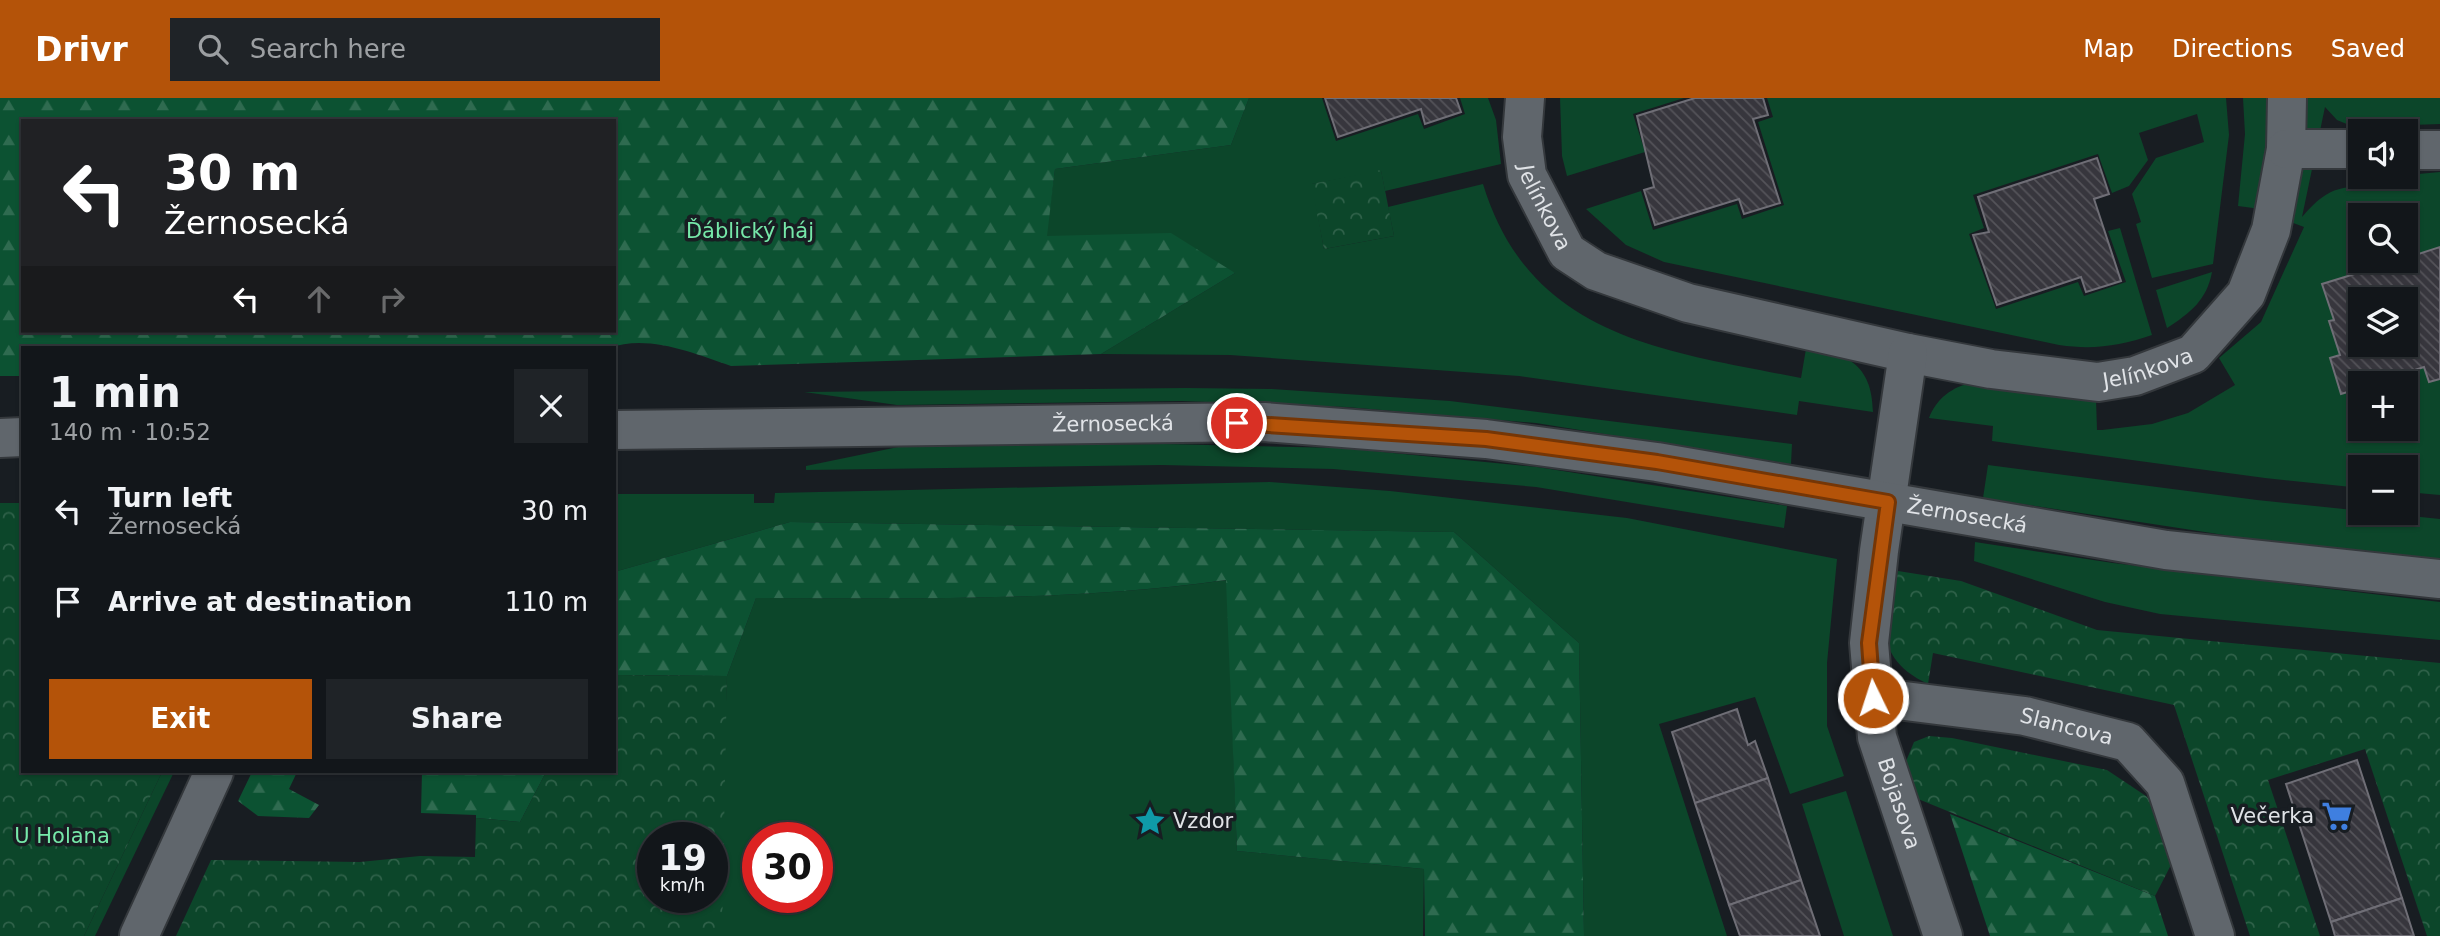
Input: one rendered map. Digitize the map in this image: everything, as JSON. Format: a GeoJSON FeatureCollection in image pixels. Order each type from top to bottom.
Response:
{"type":"FeatureCollection","features":[{"type":"Feature","properties":{"kind":"street","name":"Jelínkova"},"geometry":{"type":"LineString","coordinates":[[1525,98],[1522,136],[1527,176],[1567,252],[1596,271],[1688,303],[1908,353],[1991,369],[2098,382],[2134,376],[2193,354],[2246,294],[2271,230],[2286,149],[2287,98]]}},
{"type":"Feature","properties":{"kind":"street"},"geometry":{"type":"LineString","coordinates":[[2286,149],[2348,149]]}},
{"type":"Feature","properties":{"kind":"street"},"geometry":{"type":"LineString","coordinates":[[2418,150],[2440,150]]}},
{"type":"Feature","properties":{"kind":"street"},"geometry":{"type":"LineString","coordinates":[[1888,502],[1908,353]]}},
{"type":"Feature","properties":{"kind":"street","name":"Žernosecká"},"geometry":{"type":"LineString","coordinates":[[616,430],[1264,422],[1486,439],[1657,462],[2166,550],[2440,579]]}},
{"type":"Feature","properties":{"kind":"street"},"geometry":{"type":"LineString","coordinates":[[0,438],[21,437]]}},
{"type":"Feature","properties":{"kind":"street","name":"Bojasova"},"geometry":{"type":"LineString","coordinates":[[1888,502],[1869,643],[1877,737],[1943,936]]}},
{"type":"Feature","properties":{"kind":"street","name":"Slancova"},"geometry":{"type":"LineString","coordinates":[[1873,698],[2025,716],[2128,741],[2165,783],[2215,936]]}},
{"type":"Feature","properties":{"kind":"street"},"geometry":{"type":"LineString","coordinates":[[138,936],[200,832],[214,773]]}},
{"type":"Feature","properties":{"kind":"green space","name":"Ďáblický háj"},"geometry":{"type":"Polygon","coordinates":[[[0,98],[1249,98],[1231,145],[1055,169],[1047,236],[1171,233],[1235,273],[1101,354],[731,366],[670,347],[639,343],[616,346],[21,346],[21,376],[0,376],[0,98]]]}},
{"type":"Feature","properties":{"kind":"green space"},"geometry":{"type":"Polygon","coordinates":[[[1249,98],[1322,98],[1336,141],[1418,114],[1424,129],[1465,114],[1460,98],[1488,98],[1496,120],[1501,164],[1385,191],[1381,171],[1312,184],[1324,249],[1394,236],[1388,207],[1483,184],[1505,235],[1533,275],[1568,306],[1609,329],[1653,345],[1701,358],[1801,378],[1807,343],[1834,352],[1855,364],[1862,372],[1872,396],[1873,412],[1799,401],[1797,415],[1519,376],[1230,355],[1101,354],[1235,273],[1046,236],[1055,169],[1231,145],[1249,98]]]}},
{"type":"Feature","properties":{"kind":"green space"},"geometry":{"type":"Polygon","coordinates":[[[1560,98],[1684,98],[1633,114],[1645,152],[1567,176],[1562,156],[1560,98]]]}},
{"type":"Feature","properties":{"kind":"green space"},"geometry":{"type":"Polygon","coordinates":[[[1767,98],[2226,98],[2229,135],[2213,264],[2152,278],[2136,224],[2141,222],[2132,194],[2156,158],[2204,142],[2197,114],[2139,133],[2148,160],[2129,186],[2112,193],[2098,154],[1973,195],[1984,228],[1969,234],[1996,309],[2078,282],[2084,296],[2126,282],[2108,231],[2120,228],[2152,335],[2117,344],[2095,347],[2059,345],[1664,262],[1626,245],[1586,209],[1641,191],[1653,230],[1737,204],[1742,219],[1784,205],[1758,122],[1773,117],[1767,98]]]}},
{"type":"Feature","properties":{"kind":"green space"},"geometry":{"type":"Polygon","coordinates":[[[2243,98],[2440,98],[2440,124],[2418,125],[2418,119],[2348,119],[2348,125],[2337,120],[2325,107],[2302,217],[2321,198],[2339,189],[2418,189],[2418,174],[2440,172],[2440,247],[2418,254],[2418,203],[2348,203],[2348,273],[2358,273],[2322,284],[2334,320],[2329,322],[2340,355],[2330,359],[2341,394],[2348,392],[2348,441],[2418,441],[2418,371],[2412,371],[2424,367],[2440,379],[2440,495],[2418,493],[2418,455],[2348,455],[2348,487],[1992,441],[1993,426],[1929,418],[1946,394],[1972,383],[2096,399],[2097,430],[2102,430],[2152,424],[2188,413],[2235,385],[2219,358],[2261,322],[2304,227],[2253,208],[2238,206],[2245,134],[2243,98]]]}},
{"type":"Feature","properties":{"kind":"green space"},"geometry":{"type":"Polygon","coordinates":[[[1381,170],[1394,236],[1324,249],[1311,184],[1381,170]]]}},
{"type":"Feature","properties":{"kind":"green space"},"geometry":{"type":"Polygon","coordinates":[[[2212,272],[2202,298],[2167,328],[2156,290],[2212,272]]]}},
{"type":"Feature","properties":{"kind":"green space"},"geometry":{"type":"Polygon","coordinates":[[[1272,389],[1450,401],[1792,444],[1791,464],[1536,423],[1346,407],[1181,401],[897,405],[804,392],[1272,389]]]}},
{"type":"Feature","properties":{"kind":"green space"},"geometry":{"type":"Polygon","coordinates":[[[1164,444],[1342,448],[1537,467],[1787,506],[1784,528],[1536,487],[1333,469],[1162,465],[806,470],[806,466],[898,447],[1164,444]]]}},
{"type":"Feature","properties":{"kind":"green space"},"geometry":{"type":"Polygon","coordinates":[[[1988,465],[2348,509],[2348,525],[2418,525],[2418,517],[2440,519],[2440,559],[2257,540],[1983,498],[1988,465]]]}},
{"type":"Feature","properties":{"kind":"green space"},"geometry":{"type":"Polygon","coordinates":[[[1270,482],[1390,491],[1627,518],[1837,559],[1827,663],[1827,726],[1844,776],[1790,794],[1755,697],[1659,724],[1727,936],[1584,936],[1579,643],[1454,532],[790,522],[616,571],[616,494],[754,494],[754,503],[774,503],[775,493],[1270,482]]]}},
{"type":"Feature","properties":{"kind":"green space","name":"U Holana"},"geometry":{"type":"Polygon","coordinates":[[[0,503],[21,503],[21,773],[162,773],[84,936],[0,936],[0,503]]]}},
{"type":"Feature","properties":{"kind":"green space"},"geometry":{"type":"Polygon","coordinates":[[[790,522],[1454,532],[1579,643],[1584,936],[1425,936],[1424,869],[1237,851],[1226,580],[1050,595],[756,598],[727,676],[616,675],[616,571],[790,522]]]}},
{"type":"Feature","properties":{"kind":"green space"},"geometry":{"type":"Polygon","coordinates":[[[1975,542],[2113,563],[2440,602],[2440,640],[2160,614],[2105,602],[1974,561],[1975,542]]]}},
{"type":"Feature","properties":{"kind":"green space"},"geometry":{"type":"Polygon","coordinates":[[[1898,571],[1961,581],[2097,630],[2440,663],[2440,936],[2427,936],[2365,749],[2268,780],[2320,936],[2250,936],[2174,705],[1933,653],[1928,684],[1910,674],[1898,663],[1886,636],[1887,606],[1898,571]]]}},
{"type":"Feature","properties":{"kind":"green space"},"geometry":{"type":"Polygon","coordinates":[[[1227,580],[1237,851],[1424,869],[1423,936],[717,936],[718,913],[728,913],[728,822],[721,822],[727,676],[756,598],[992,597],[1110,592],[1227,580]]]}},
{"type":"Feature","properties":{"kind":"green space"},"geometry":{"type":"Polygon","coordinates":[[[616,675],[727,676],[724,822],[637,822],[637,913],[722,913],[722,936],[176,936],[211,860],[360,862],[420,856],[475,857],[476,818],[520,822],[545,773],[616,773],[616,675]]]}},
{"type":"Feature","properties":{"kind":"green space"},"geometry":{"type":"Polygon","coordinates":[[[1929,736],[1952,738],[2107,770],[2146,796],[2165,817],[2175,857],[2155,896],[1906,794],[1902,771],[1914,742],[1929,736]]]}},
{"type":"Feature","properties":{"kind":"green space"},"geometry":{"type":"Polygon","coordinates":[[[162,773],[174,773],[95,936],[84,936],[162,773]]]}},
{"type":"Feature","properties":{"kind":"green space"},"geometry":{"type":"Polygon","coordinates":[[[252,773],[297,773],[289,789],[319,805],[309,818],[258,816],[238,801],[252,773]]]}},
{"type":"Feature","properties":{"kind":"green space"},"geometry":{"type":"Polygon","coordinates":[[[422,773],[545,773],[520,822],[476,818],[476,815],[421,813],[422,773]]]}},
{"type":"Feature","properties":{"kind":"green space"},"geometry":{"type":"Polygon","coordinates":[[[1846,791],[1893,936],[1844,936],[1802,804],[1846,791]]]}},
{"type":"Feature","properties":{"kind":"green space"},"geometry":{"type":"Polygon","coordinates":[[[1950,814],[2155,896],[2168,936],[1990,936],[1950,814]]]}},
{"type":"Feature","properties":{"kind":"building"},"geometry":{"type":"Polygon","coordinates":[[[1325,98],[1456,98],[1461,112],[1425,124],[1421,109],[1338,137],[1325,98]]]}},
{"type":"Feature","properties":{"kind":"building"},"geometry":{"type":"Polygon","coordinates":[[[1695,98],[1763,98],[1768,115],[1753,119],[1780,203],[1744,214],[1739,199],[1655,225],[1644,190],[1654,187],[1637,116],[1695,98]]]}},
{"type":"Feature","properties":{"kind":"building"},"geometry":{"type":"Polygon","coordinates":[[[2097,158],[2109,194],[2094,199],[2121,281],[2086,292],[2081,277],[1997,305],[1973,235],[1989,232],[1978,197],[2097,158]]]}},
{"type":"Feature","properties":{"kind":"building"},"geometry":{"type":"Polygon","coordinates":[[[2440,247],[2440,379],[2429,382],[2424,367],[2412,371],[2348,371],[2348,392],[2341,394],[2330,358],[2340,355],[2329,321],[2334,320],[2322,284],[2358,273],[2418,273],[2418,254],[2440,247]]]}},
{"type":"Feature","properties":{"kind":"building"},"geometry":{"type":"Polygon","coordinates":[[[1737,709],[1748,745],[1755,741],[1768,778],[1695,803],[1672,732],[1737,709]]]}},
{"type":"Feature","properties":{"kind":"building"},"geometry":{"type":"Polygon","coordinates":[[[2357,760],[2402,898],[2331,922],[2286,784],[2357,760]]]}},
{"type":"Feature","properties":{"kind":"building"},"geometry":{"type":"Polygon","coordinates":[[[1768,778],[1801,880],[1729,905],[1695,803],[1768,778]]]}},
{"type":"Feature","properties":{"kind":"building"},"geometry":{"type":"Polygon","coordinates":[[[1801,880],[1820,936],[1740,936],[1729,905],[1801,880]]]}},
{"type":"Feature","properties":{"kind":"building"},"geometry":{"type":"Polygon","coordinates":[[[2402,898],[2414,936],[2335,936],[2331,922],[2402,898]]]}},
{"type":"Feature","properties":{"kind":"place","name":"Večerka"},"geometry":{"type":"Point","coordinates":[2337,816]}},
{"type":"Feature","properties":{"kind":"place","name":"Vzdor"},"geometry":{"type":"Point","coordinates":[1150,821]}},
{"type":"Feature","properties":{"kind":"route"},"geometry":{"type":"LineString","coordinates":[[1237,423],[1264,422],[1486,439],[1657,462],[1888,502],[1879,551],[1869,643],[1873,698]]}}]}
